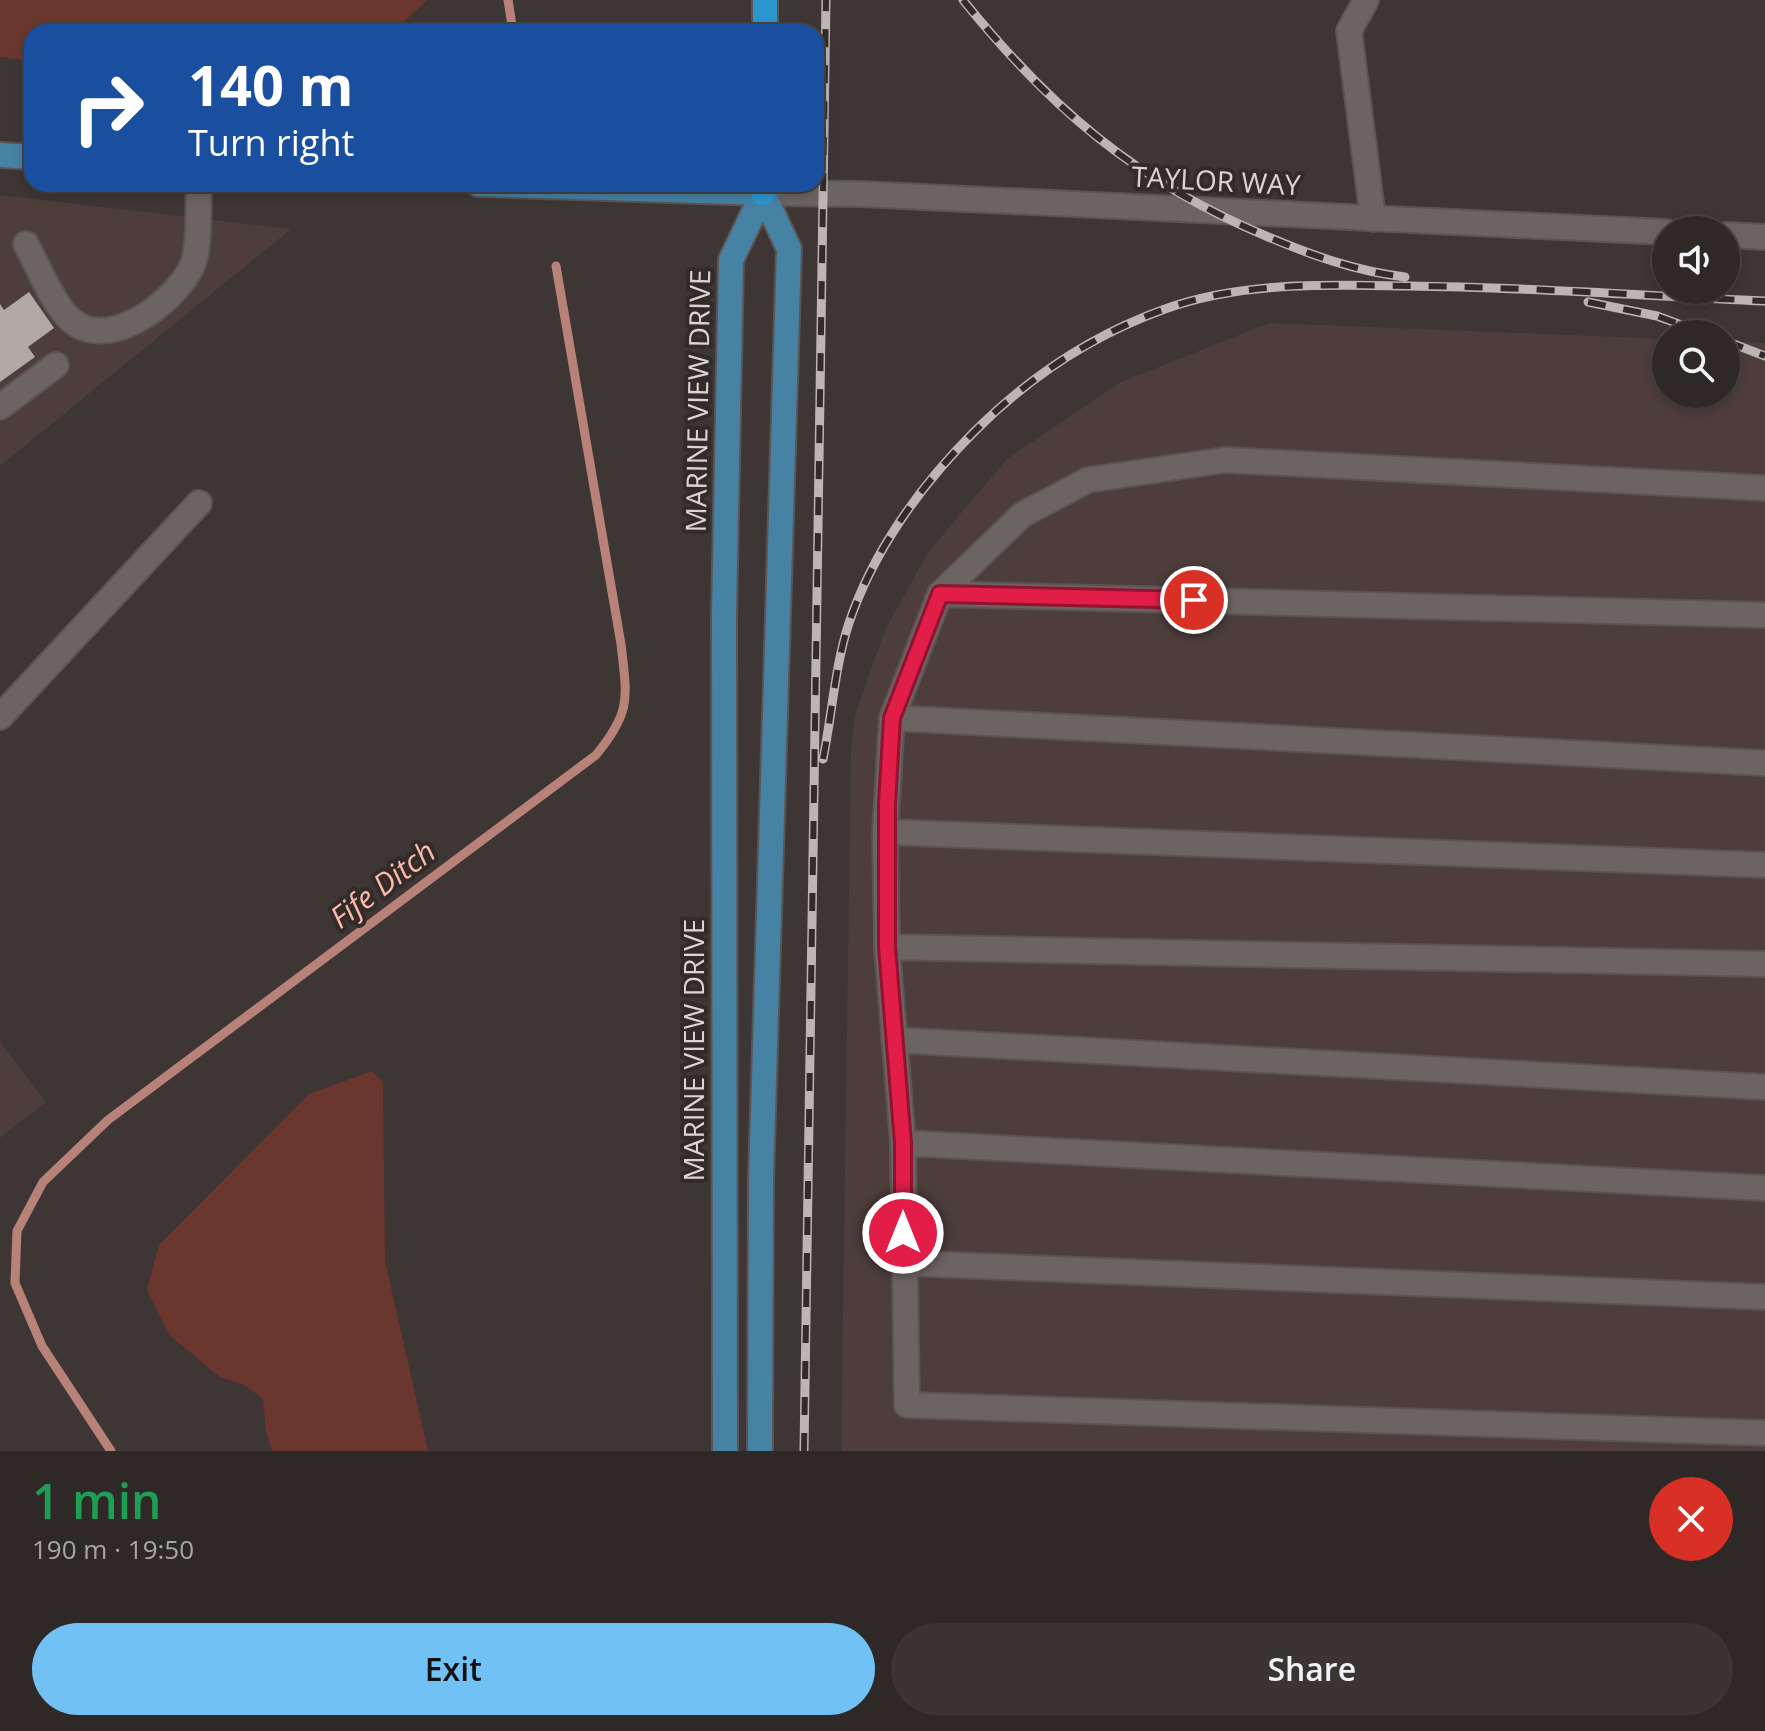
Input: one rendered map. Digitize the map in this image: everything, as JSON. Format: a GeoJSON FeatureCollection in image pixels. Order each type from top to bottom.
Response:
{"type":"FeatureCollection","features":[{"type":"Feature","properties":{"kind":"highway"},"geometry":{"type":"LineString","coordinates":[[765,0],[765,24]]}},
{"type":"Feature","properties":{"kind":"main road"},"geometry":{"type":"LineString","coordinates":[[0,155],[24,156]]}},
{"type":"Feature","properties":{"kind":"main road","name":"MARINE VIEW DRIVE"},"geometry":{"type":"LineString","coordinates":[[725,1451],[724,615],[731,260],[761,192]]}},
{"type":"Feature","properties":{"kind":"main road"},"geometry":{"type":"LineString","coordinates":[[760,1451],[761,1179],[789,249],[765,192]]}},
{"type":"Feature","properties":{"kind":"street"},"geometry":{"type":"LineString","coordinates":[[1366,0],[1349,31],[1373,219]]}},
{"type":"Feature","properties":{"kind":"street","name":"TAYLOR WAY"},"geometry":{"type":"LineString","coordinates":[[824,191],[1652,231]]}},
{"type":"Feature","properties":{"kind":"street"},"geometry":{"type":"LineString","coordinates":[[26,244],[66,316],[91,330],[129,326],[165,303],[194,262],[198,192]]}},
{"type":"Feature","properties":{"kind":"street"},"geometry":{"type":"LineString","coordinates":[[1740,236],[1765,237]]}},
{"type":"Feature","properties":{"kind":"street"},"geometry":{"type":"LineString","coordinates":[[0,407],[56,365]]}},
{"type":"Feature","properties":{"kind":"street"},"geometry":{"type":"LineString","coordinates":[[1765,488],[1225,460],[1088,480],[1022,515],[940,594],[892,718],[885,832],[887,947],[903,1143],[907,1405],[1765,1433]]}},
{"type":"Feature","properties":{"kind":"street"},"geometry":{"type":"LineString","coordinates":[[0,717],[199,503]]}},
{"type":"Feature","properties":{"kind":"street"},"geometry":{"type":"LineString","coordinates":[[940,594],[1765,615]]}},
{"type":"Feature","properties":{"kind":"street"},"geometry":{"type":"LineString","coordinates":[[892,718],[1765,763]]}},
{"type":"Feature","properties":{"kind":"street"},"geometry":{"type":"LineString","coordinates":[[885,832],[1765,865]]}},
{"type":"Feature","properties":{"kind":"street"},"geometry":{"type":"LineString","coordinates":[[887,947],[1765,964]]}},
{"type":"Feature","properties":{"kind":"street"},"geometry":{"type":"LineString","coordinates":[[894,1040],[1765,1087]]}},
{"type":"Feature","properties":{"kind":"street"},"geometry":{"type":"LineString","coordinates":[[903,1143],[1765,1188]]}},
{"type":"Feature","properties":{"kind":"street"},"geometry":{"type":"LineString","coordinates":[[903,1263],[1765,1297]]}},
{"type":"Feature","properties":{"kind":"shaded area"},"geometry":{"type":"Polygon","coordinates":[[[0,0],[427,0],[402,24],[24,24],[24,60],[0,57],[0,0]]]}},
{"type":"Feature","properties":{"kind":"shaded area"},"geometry":{"type":"Polygon","coordinates":[[[0,195],[291,229],[0,466],[0,195]]]}},
{"type":"Feature","properties":{"kind":"shaded area"},"geometry":{"type":"Polygon","coordinates":[[[1269,323],[1652,338],[1652,408],[1740,408],[1740,342],[1765,343],[1765,1451],[841,1451],[851,751],[855,715],[885,630],[929,551],[1007,459],[1121,382],[1269,323]]]}},
{"type":"Feature","properties":{"kind":"shaded area"},"geometry":{"type":"Polygon","coordinates":[[[0,1042],[46,1102],[0,1138],[0,1042]]]}},
{"type":"Feature","properties":{"kind":"shaded area"},"geometry":{"type":"Polygon","coordinates":[[[372,1071],[383,1082],[385,1261],[428,1451],[272,1451],[266,1431],[263,1399],[244,1385],[220,1377],[169,1335],[147,1290],[159,1245],[309,1094],[372,1071]]]}},
{"type":"Feature","properties":{"kind":"building"},"geometry":{"type":"Polygon","coordinates":[[[29,292],[54,328],[28,347],[35,357],[0,382],[0,304],[4,310],[29,292]]]}},
{"type":"Feature","properties":{"kind":"waterway","name":"Fife Ditch"},"geometry":{"type":"LineString","coordinates":[[508,0],[512,24]]}},
{"type":"Feature","properties":{"kind":"waterway","name":"Fife Ditch"},"geometry":{"type":"LineString","coordinates":[[111,1451],[42,1346],[15,1283],[17,1231],[43,1182],[108,1120],[596,755],[621,715],[625,691],[621,644],[556,266]]}},
{"type":"Feature","properties":{"kind":"railway"},"geometry":{"type":"LineString","coordinates":[[824,132],[826,0]]}},
{"type":"Feature","properties":{"kind":"railway"},"geometry":{"type":"LineString","coordinates":[[963,0],[1029,75],[1063,108],[1136,166],[1176,192],[1300,250],[1351,266],[1405,277]]}},
{"type":"Feature","properties":{"kind":"railway"},"geometry":{"type":"LineString","coordinates":[[804,1451],[823,192]]}},
{"type":"Feature","properties":{"kind":"railway"},"geometry":{"type":"LineString","coordinates":[[823,759],[849,623],[871,570],[901,520],[954,452],[995,412],[1062,360],[1112,332],[1195,300],[1225,293],[1286,287],[1498,288],[1765,301]]}},
{"type":"Feature","properties":{"kind":"railway"},"geometry":{"type":"LineString","coordinates":[[1588,302],[1668,320]]}},
{"type":"Feature","properties":{"kind":"railway"},"geometry":{"type":"LineString","coordinates":[[1740,346],[1765,356]]}},
{"type":"Feature","properties":{"kind":"route"},"geometry":{"type":"LineString","coordinates":[[903,1233],[903,1143],[887,947],[885,832],[892,718],[940,594],[1194,600]]}}]}
